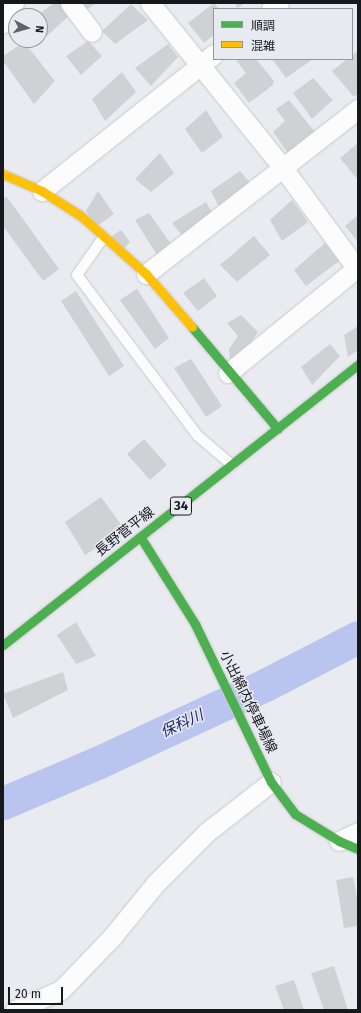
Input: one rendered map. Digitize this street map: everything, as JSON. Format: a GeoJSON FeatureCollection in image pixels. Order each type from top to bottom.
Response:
{"type":"FeatureCollection","features":[{"type":"Feature","properties":{"kind":"main road"},"geometry":{"type":"LineString","coordinates":[[3,174],[42,191],[81,216],[103,238],[146,274],[228,373],[278,430]]}},
{"type":"Feature","properties":{"kind":"main road","name":"長野菅平線"},"geometry":{"type":"LineString","coordinates":[[3,645],[278,430],[358,365]]}},
{"type":"Feature","properties":{"kind":"main road","name":"小出綿内停車場線"},"geometry":{"type":"LineString","coordinates":[[141,538],[195,624],[271,782],[295,814],[339,841],[358,849]]}},
{"type":"Feature","properties":{"kind":"street"},"geometry":{"type":"LineString","coordinates":[[3,23],[14,3]]}},
{"type":"Feature","properties":{"kind":"street"},"geometry":{"type":"LineString","coordinates":[[150,3],[199,66],[283,168],[358,269],[228,373]]}},
{"type":"Feature","properties":{"kind":"street"},"geometry":{"type":"LineString","coordinates":[[72,7],[92,32]]}},
{"type":"Feature","properties":{"kind":"street"},"geometry":{"type":"LineString","coordinates":[[42,191],[213,55]]}},
{"type":"Feature","properties":{"kind":"street"},"geometry":{"type":"LineString","coordinates":[[146,274],[358,109]]}},
{"type":"Feature","properties":{"kind":"street"},"geometry":{"type":"LineString","coordinates":[[15,1010],[61,990],[112,937],[155,884],[196,842],[271,782]]}},
{"type":"Feature","properties":{"kind":"street"},"geometry":{"type":"LineString","coordinates":[[339,841],[358,832]]}},
{"type":"Feature","properties":{"kind":"lane"},"geometry":{"type":"LineString","coordinates":[[103,238],[77,274],[198,436],[232,465]]}},
{"type":"Feature","properties":{"kind":"building"},"geometry":{"type":"Polygon","coordinates":[[[54,3],[63,3],[71,14],[48,35],[48,8],[54,3]]]}},
{"type":"Feature","properties":{"kind":"building"},"geometry":{"type":"Polygon","coordinates":[[[70,3],[96,3],[83,12],[70,3]]]}},
{"type":"Feature","properties":{"kind":"building"},"geometry":{"type":"Polygon","coordinates":[[[214,3],[218,8],[213,8],[213,36],[204,43],[188,23],[214,3]]]}},
{"type":"Feature","properties":{"kind":"building"},"geometry":{"type":"Polygon","coordinates":[[[234,3],[245,3],[238,8],[234,3]]]}},
{"type":"Feature","properties":{"kind":"building"},"geometry":{"type":"Polygon","coordinates":[[[131,4],[148,20],[115,44],[102,31],[131,4]]]}},
{"type":"Feature","properties":{"kind":"building"},"geometry":{"type":"Polygon","coordinates":[[[88,41],[102,56],[81,75],[66,56],[88,41]]]}},
{"type":"Feature","properties":{"kind":"building"},"geometry":{"type":"Polygon","coordinates":[[[168,44],[178,57],[151,86],[135,68],[168,44]]]}},
{"type":"Feature","properties":{"kind":"building"},"geometry":{"type":"Polygon","coordinates":[[[15,48],[29,48],[55,81],[34,104],[3,61],[3,56],[15,48]]]}},
{"type":"Feature","properties":{"kind":"building"},"geometry":{"type":"Polygon","coordinates":[[[358,51],[358,95],[353,96],[332,71],[346,60],[353,60],[353,54],[358,51]]]}},
{"type":"Feature","properties":{"kind":"building"},"geometry":{"type":"Polygon","coordinates":[[[236,60],[257,60],[274,81],[273,85],[249,103],[234,83],[246,73],[236,60]]]}},
{"type":"Feature","properties":{"kind":"building"},"geometry":{"type":"Polygon","coordinates":[[[273,60],[312,60],[286,78],[273,60]]]}},
{"type":"Feature","properties":{"kind":"building"},"geometry":{"type":"Polygon","coordinates":[[[122,72],[136,92],[105,121],[92,99],[122,72]]]}},
{"type":"Feature","properties":{"kind":"building"},"geometry":{"type":"Polygon","coordinates":[[[313,78],[333,100],[312,119],[293,93],[313,78]]]}},
{"type":"Feature","properties":{"kind":"building"},"geometry":{"type":"Polygon","coordinates":[[[289,100],[316,133],[288,153],[273,132],[285,121],[276,109],[289,100]]]}},
{"type":"Feature","properties":{"kind":"building"},"geometry":{"type":"Polygon","coordinates":[[[206,110],[223,137],[202,153],[185,129],[206,110]]]}},
{"type":"Feature","properties":{"kind":"building"},"geometry":{"type":"Polygon","coordinates":[[[358,143],[358,180],[340,158],[358,143]]]}},
{"type":"Feature","properties":{"kind":"building"},"geometry":{"type":"Polygon","coordinates":[[[160,153],[174,173],[151,192],[135,179],[160,153]]]}},
{"type":"Feature","properties":{"kind":"building"},"geometry":{"type":"Polygon","coordinates":[[[240,171],[253,186],[219,207],[211,191],[240,171]]]}},
{"type":"Feature","properties":{"kind":"building"},"geometry":{"type":"Polygon","coordinates":[[[98,191],[114,214],[97,226],[86,211],[98,191]]]}},
{"type":"Feature","properties":{"kind":"building"},"geometry":{"type":"Polygon","coordinates":[[[7,197],[59,269],[43,281],[3,226],[3,199],[7,197]]]}},
{"type":"Feature","properties":{"kind":"building"},"geometry":{"type":"Polygon","coordinates":[[[292,200],[308,222],[282,241],[270,220],[292,200]]]}},
{"type":"Feature","properties":{"kind":"building"},"geometry":{"type":"Polygon","coordinates":[[[206,202],[214,216],[187,242],[172,223],[206,202]]]}},
{"type":"Feature","properties":{"kind":"building"},"geometry":{"type":"Polygon","coordinates":[[[149,213],[173,247],[157,255],[135,220],[149,213]]]}},
{"type":"Feature","properties":{"kind":"building"},"geometry":{"type":"Polygon","coordinates":[[[358,215],[358,242],[345,226],[358,215]]]}},
{"type":"Feature","properties":{"kind":"building"},"geometry":{"type":"Polygon","coordinates":[[[121,230],[130,242],[121,252],[109,238],[121,230]]]}},
{"type":"Feature","properties":{"kind":"building"},"geometry":{"type":"Polygon","coordinates":[[[254,236],[270,255],[237,282],[220,265],[254,236]]]}},
{"type":"Feature","properties":{"kind":"building"},"geometry":{"type":"Polygon","coordinates":[[[325,243],[339,261],[306,286],[294,270],[325,243]]]}},
{"type":"Feature","properties":{"kind":"building"},"geometry":{"type":"Polygon","coordinates":[[[204,278],[217,296],[198,311],[183,293],[204,278]]]}},
{"type":"Feature","properties":{"kind":"building"},"geometry":{"type":"Polygon","coordinates":[[[137,289],[169,338],[155,349],[120,300],[137,289]]]}},
{"type":"Feature","properties":{"kind":"building"},"geometry":{"type":"Polygon","coordinates":[[[76,291],[124,366],[109,376],[61,301],[76,291]]]}},
{"type":"Feature","properties":{"kind":"building"},"geometry":{"type":"Polygon","coordinates":[[[241,315],[258,332],[250,344],[230,360],[229,349],[238,336],[227,323],[241,315]]]}},
{"type":"Feature","properties":{"kind":"building"},"geometry":{"type":"Polygon","coordinates":[[[358,326],[358,350],[348,357],[344,335],[358,326]]]}},
{"type":"Feature","properties":{"kind":"building"},"geometry":{"type":"Polygon","coordinates":[[[330,344],[340,356],[312,385],[301,367],[330,344]]]}},
{"type":"Feature","properties":{"kind":"building"},"geometry":{"type":"Polygon","coordinates":[[[191,359],[222,406],[206,417],[174,368],[191,359]]]}},
{"type":"Feature","properties":{"kind":"building"},"geometry":{"type":"Polygon","coordinates":[[[144,439],[167,465],[150,480],[127,454],[144,439]]]}},
{"type":"Feature","properties":{"kind":"building"},"geometry":{"type":"Polygon","coordinates":[[[101,497],[125,530],[85,555],[65,522],[101,497]]]}},
{"type":"Feature","properties":{"kind":"building"},"geometry":{"type":"Polygon","coordinates":[[[76,622],[96,656],[76,664],[57,635],[76,622]]]}},
{"type":"Feature","properties":{"kind":"building"},"geometry":{"type":"Polygon","coordinates":[[[63,672],[68,690],[13,718],[3,694],[63,672]]]}},
{"type":"Feature","properties":{"kind":"building"},"geometry":{"type":"Polygon","coordinates":[[[353,877],[358,902],[358,926],[344,928],[336,880],[353,877]]]}},
{"type":"Feature","properties":{"kind":"building"},"geometry":{"type":"Polygon","coordinates":[[[334,966],[348,1010],[324,1010],[311,973],[334,966]]]}},
{"type":"Feature","properties":{"kind":"building"},"geometry":{"type":"Polygon","coordinates":[[[294,980],[304,1010],[284,1010],[275,986],[294,980]]]}},
{"type":"Feature","properties":{"kind":"waterway","name":"保科川"},"geometry":{"type":"LineString","coordinates":[[3,803],[97,763],[267,684],[358,637]]}},
{"type":"Feature","properties":{"kind":"traffic: fast"},"geometry":{"type":"LineString","coordinates":[[192,327],[278,429]]}},
{"type":"Feature","properties":{"kind":"traffic: fast"},"geometry":{"type":"LineString","coordinates":[[3,645],[358,365]]}},
{"type":"Feature","properties":{"kind":"traffic: fast"},"geometry":{"type":"LineString","coordinates":[[141,538],[195,624],[271,782],[295,814],[339,841],[358,849]]}},
{"type":"Feature","properties":{"kind":"traffic: slow"},"geometry":{"type":"LineString","coordinates":[[3,174],[42,191],[81,216],[146,274],[192,327]]}}]}
